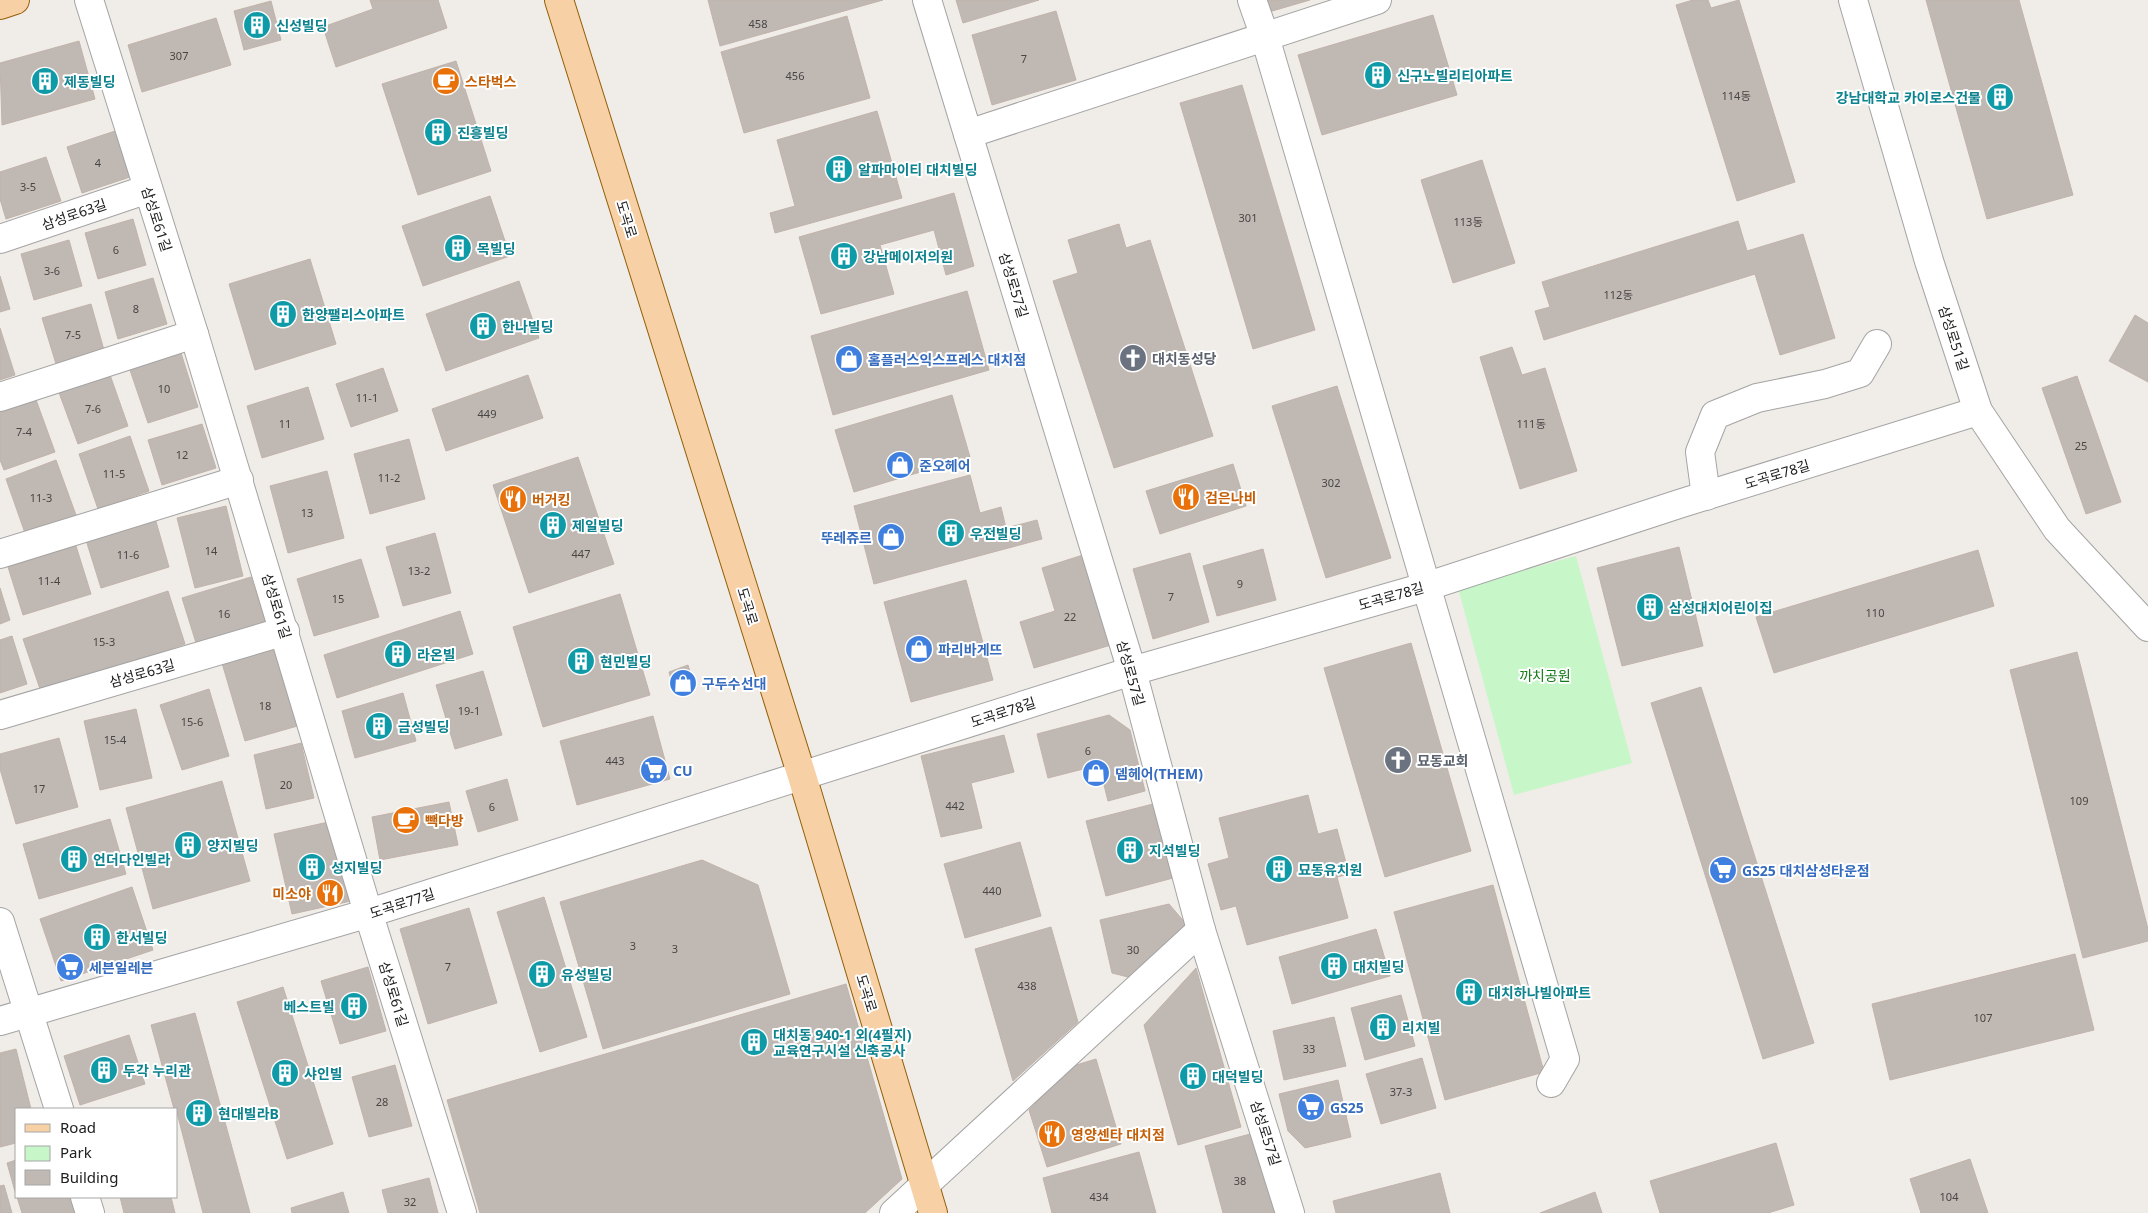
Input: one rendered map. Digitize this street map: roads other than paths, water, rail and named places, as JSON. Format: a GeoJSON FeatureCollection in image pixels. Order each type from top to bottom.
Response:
{"type":"FeatureCollection","features":[{"type":"Feature","properties":{"kind":"main road"},"geometry":{"type":"LineString","coordinates":[[0,5],[15,0]]}},
{"type":"Feature","properties":{"kind":"main road","name":"도곡로"},"geometry":{"type":"LineString","coordinates":[[559,0],[802,776],[933,1213]]}},
{"type":"Feature","properties":{"kind":"street","name":"삼성로61길"},"geometry":{"type":"LineString","coordinates":[[89,0],[239,480],[369,913],[462,1213]]}},
{"type":"Feature","properties":{"kind":"street","name":"삼성로57길"},"geometry":{"type":"LineString","coordinates":[[927,0],[1132,671],[1202,930],[1290,1213]]}},
{"type":"Feature","properties":{"kind":"street"},"geometry":{"type":"LineString","coordinates":[[1252,0],[1265,37],[1565,1058],[1551,1083]]}},
{"type":"Feature","properties":{"kind":"street"},"geometry":{"type":"LineString","coordinates":[[968,134],[1378,0]]}},
{"type":"Feature","properties":{"kind":"street","name":"삼성로51길"},"geometry":{"type":"LineString","coordinates":[[1853,0],[1929,261],[1978,411],[2057,529],[2148,627]]}},
{"type":"Feature","properties":{"kind":"street","name":"삼성로63길"},"geometry":{"type":"LineString","coordinates":[[0,239],[148,190]]}},
{"type":"Feature","properties":{"kind":"street"},"geometry":{"type":"LineString","coordinates":[[0,397],[194,334]]}},
{"type":"Feature","properties":{"kind":"street"},"geometry":{"type":"LineString","coordinates":[[1706,496],[1700,452],[1715,415],[1757,398],[1825,384],[1860,373],[1877,344]]}},
{"type":"Feature","properties":{"kind":"street","name":"도곡로78길"},"geometry":{"type":"LineString","coordinates":[[802,776],[1132,671],[1425,586],[1978,411]]}},
{"type":"Feature","properties":{"kind":"street"},"geometry":{"type":"LineString","coordinates":[[0,554],[239,480]]}},
{"type":"Feature","properties":{"kind":"street","name":"삼성로63길"},"geometry":{"type":"LineString","coordinates":[[0,715],[285,631]]}},
{"type":"Feature","properties":{"kind":"street","name":"도곡로77길"},"geometry":{"type":"LineString","coordinates":[[0,1021],[369,913],[802,776]]}},
{"type":"Feature","properties":{"kind":"street"},"geometry":{"type":"LineString","coordinates":[[0,922],[59,1108]]}},
{"type":"Feature","properties":{"kind":"street"},"geometry":{"type":"LineString","coordinates":[[894,1213],[1202,930]]}},
{"type":"Feature","properties":{"kind":"street"},"geometry":{"type":"LineString","coordinates":[[85,1198],[90,1213]]}},
{"type":"Feature","properties":{"kind":"place","name":"신성빌딩"},"geometry":{"type":"Point","coordinates":[257,25]}},
{"type":"Feature","properties":{"kind":"place","name":"신구노빌리티아파트"},"geometry":{"type":"Point","coordinates":[1378,75]}},
{"type":"Feature","properties":{"kind":"place","name":"제동빌딩"},"geometry":{"type":"Point","coordinates":[45,81]}},
{"type":"Feature","properties":{"kind":"place","name":"스타벅스"},"geometry":{"type":"Point","coordinates":[446,81]}},
{"type":"Feature","properties":{"kind":"place","name":"강남대학교 카이로스건물"},"geometry":{"type":"Point","coordinates":[2000,97]}},
{"type":"Feature","properties":{"kind":"place","name":"진흥빌딩"},"geometry":{"type":"Point","coordinates":[438,132]}},
{"type":"Feature","properties":{"kind":"place","name":"알파마이티 대치빌딩"},"geometry":{"type":"Point","coordinates":[839,169]}},
{"type":"Feature","properties":{"kind":"place","name":"목빌딩"},"geometry":{"type":"Point","coordinates":[458,248]}},
{"type":"Feature","properties":{"kind":"place","name":"강남메이저의원"},"geometry":{"type":"Point","coordinates":[844,256]}},
{"type":"Feature","properties":{"kind":"place","name":"한양팰리스아파트"},"geometry":{"type":"Point","coordinates":[283,314]}},
{"type":"Feature","properties":{"kind":"place","name":"한나빌딩"},"geometry":{"type":"Point","coordinates":[483,326]}},
{"type":"Feature","properties":{"kind":"place","name":"대치동성당"},"geometry":{"type":"Point","coordinates":[1133,358]}},
{"type":"Feature","properties":{"kind":"place","name":"홈플러스익스프레스 대치점"},"geometry":{"type":"Point","coordinates":[849,359]}},
{"type":"Feature","properties":{"kind":"place","name":"준오헤어"},"geometry":{"type":"Point","coordinates":[900,465]}},
{"type":"Feature","properties":{"kind":"place","name":"검은나비"},"geometry":{"type":"Point","coordinates":[1186,497]}},
{"type":"Feature","properties":{"kind":"place","name":"버거킹"},"geometry":{"type":"Point","coordinates":[513,499]}},
{"type":"Feature","properties":{"kind":"place","name":"제일빌딩"},"geometry":{"type":"Point","coordinates":[553,525]}},
{"type":"Feature","properties":{"kind":"place","name":"우전빌딩"},"geometry":{"type":"Point","coordinates":[951,533]}},
{"type":"Feature","properties":{"kind":"place","name":"뚜레쥬르"},"geometry":{"type":"Point","coordinates":[891,537]}},
{"type":"Feature","properties":{"kind":"place","name":"삼성대치어린이집"},"geometry":{"type":"Point","coordinates":[1650,607]}},
{"type":"Feature","properties":{"kind":"place","name":"파리바게뜨"},"geometry":{"type":"Point","coordinates":[919,649]}},
{"type":"Feature","properties":{"kind":"place","name":"라온빌"},"geometry":{"type":"Point","coordinates":[398,654]}},
{"type":"Feature","properties":{"kind":"place","name":"현민빌딩"},"geometry":{"type":"Point","coordinates":[581,661]}},
{"type":"Feature","properties":{"kind":"place","name":"구두수선대"},"geometry":{"type":"Point","coordinates":[683,683]}},
{"type":"Feature","properties":{"kind":"place","name":"금성빌딩"},"geometry":{"type":"Point","coordinates":[379,726]}},
{"type":"Feature","properties":{"kind":"place","name":"묘동교회"},"geometry":{"type":"Point","coordinates":[1398,760]}},
{"type":"Feature","properties":{"kind":"place","name":"CU"},"geometry":{"type":"Point","coordinates":[654,770]}},
{"type":"Feature","properties":{"kind":"place","name":"뎀헤어(THEM)"},"geometry":{"type":"Point","coordinates":[1096,773]}},
{"type":"Feature","properties":{"kind":"place","name":"빽다방"},"geometry":{"type":"Point","coordinates":[406,820]}},
{"type":"Feature","properties":{"kind":"place","name":"양지빌딩"},"geometry":{"type":"Point","coordinates":[188,845]}},
{"type":"Feature","properties":{"kind":"place","name":"지석빌딩"},"geometry":{"type":"Point","coordinates":[1130,850]}},
{"type":"Feature","properties":{"kind":"place","name":"언더다인빌라"},"geometry":{"type":"Point","coordinates":[74,859]}},
{"type":"Feature","properties":{"kind":"place","name":"성지빌딩"},"geometry":{"type":"Point","coordinates":[312,867]}},
{"type":"Feature","properties":{"kind":"place","name":"묘동유치원"},"geometry":{"type":"Point","coordinates":[1279,869]}},
{"type":"Feature","properties":{"kind":"place","name":"GS25 대치삼성타운점"},"geometry":{"type":"Point","coordinates":[1723,870]}},
{"type":"Feature","properties":{"kind":"place","name":"미소야"},"geometry":{"type":"Point","coordinates":[330,893]}},
{"type":"Feature","properties":{"kind":"place","name":"한서빌딩"},"geometry":{"type":"Point","coordinates":[97,937]}},
{"type":"Feature","properties":{"kind":"place","name":"대치빌딩"},"geometry":{"type":"Point","coordinates":[1334,966]}},
{"type":"Feature","properties":{"kind":"place","name":"세븐일레븐"},"geometry":{"type":"Point","coordinates":[70,967]}},
{"type":"Feature","properties":{"kind":"place","name":"유성빌딩"},"geometry":{"type":"Point","coordinates":[542,974]}},
{"type":"Feature","properties":{"kind":"place","name":"대치하나빌아파트"},"geometry":{"type":"Point","coordinates":[1469,992]}},
{"type":"Feature","properties":{"kind":"place","name":"베스트빌"},"geometry":{"type":"Point","coordinates":[354,1006]}},
{"type":"Feature","properties":{"kind":"place","name":"리치빌"},"geometry":{"type":"Point","coordinates":[1383,1027]}},
{"type":"Feature","properties":{"kind":"place","name":"대치동 940-1 외(4필지) 교육연구시설 신축공사"},"geometry":{"type":"Point","coordinates":[754,1042]}},
{"type":"Feature","properties":{"kind":"place","name":"두각 누리관"},"geometry":{"type":"Point","coordinates":[104,1070]}},
{"type":"Feature","properties":{"kind":"place","name":"샤인빌"},"geometry":{"type":"Point","coordinates":[285,1073]}},
{"type":"Feature","properties":{"kind":"place","name":"대덕빌딩"},"geometry":{"type":"Point","coordinates":[1193,1076]}},
{"type":"Feature","properties":{"kind":"place","name":"GS25"},"geometry":{"type":"Point","coordinates":[1311,1107]}},
{"type":"Feature","properties":{"kind":"place","name":"현대빌라B"},"geometry":{"type":"Point","coordinates":[199,1113]}},
{"type":"Feature","properties":{"kind":"place","name":"영양센타 대치점"},"geometry":{"type":"Point","coordinates":[1052,1134]}},
{"type":"Feature","properties":{"kind":"park label","name":"까치공원"},"geometry":{"type":"Point","coordinates":[1545,675]}}]}
